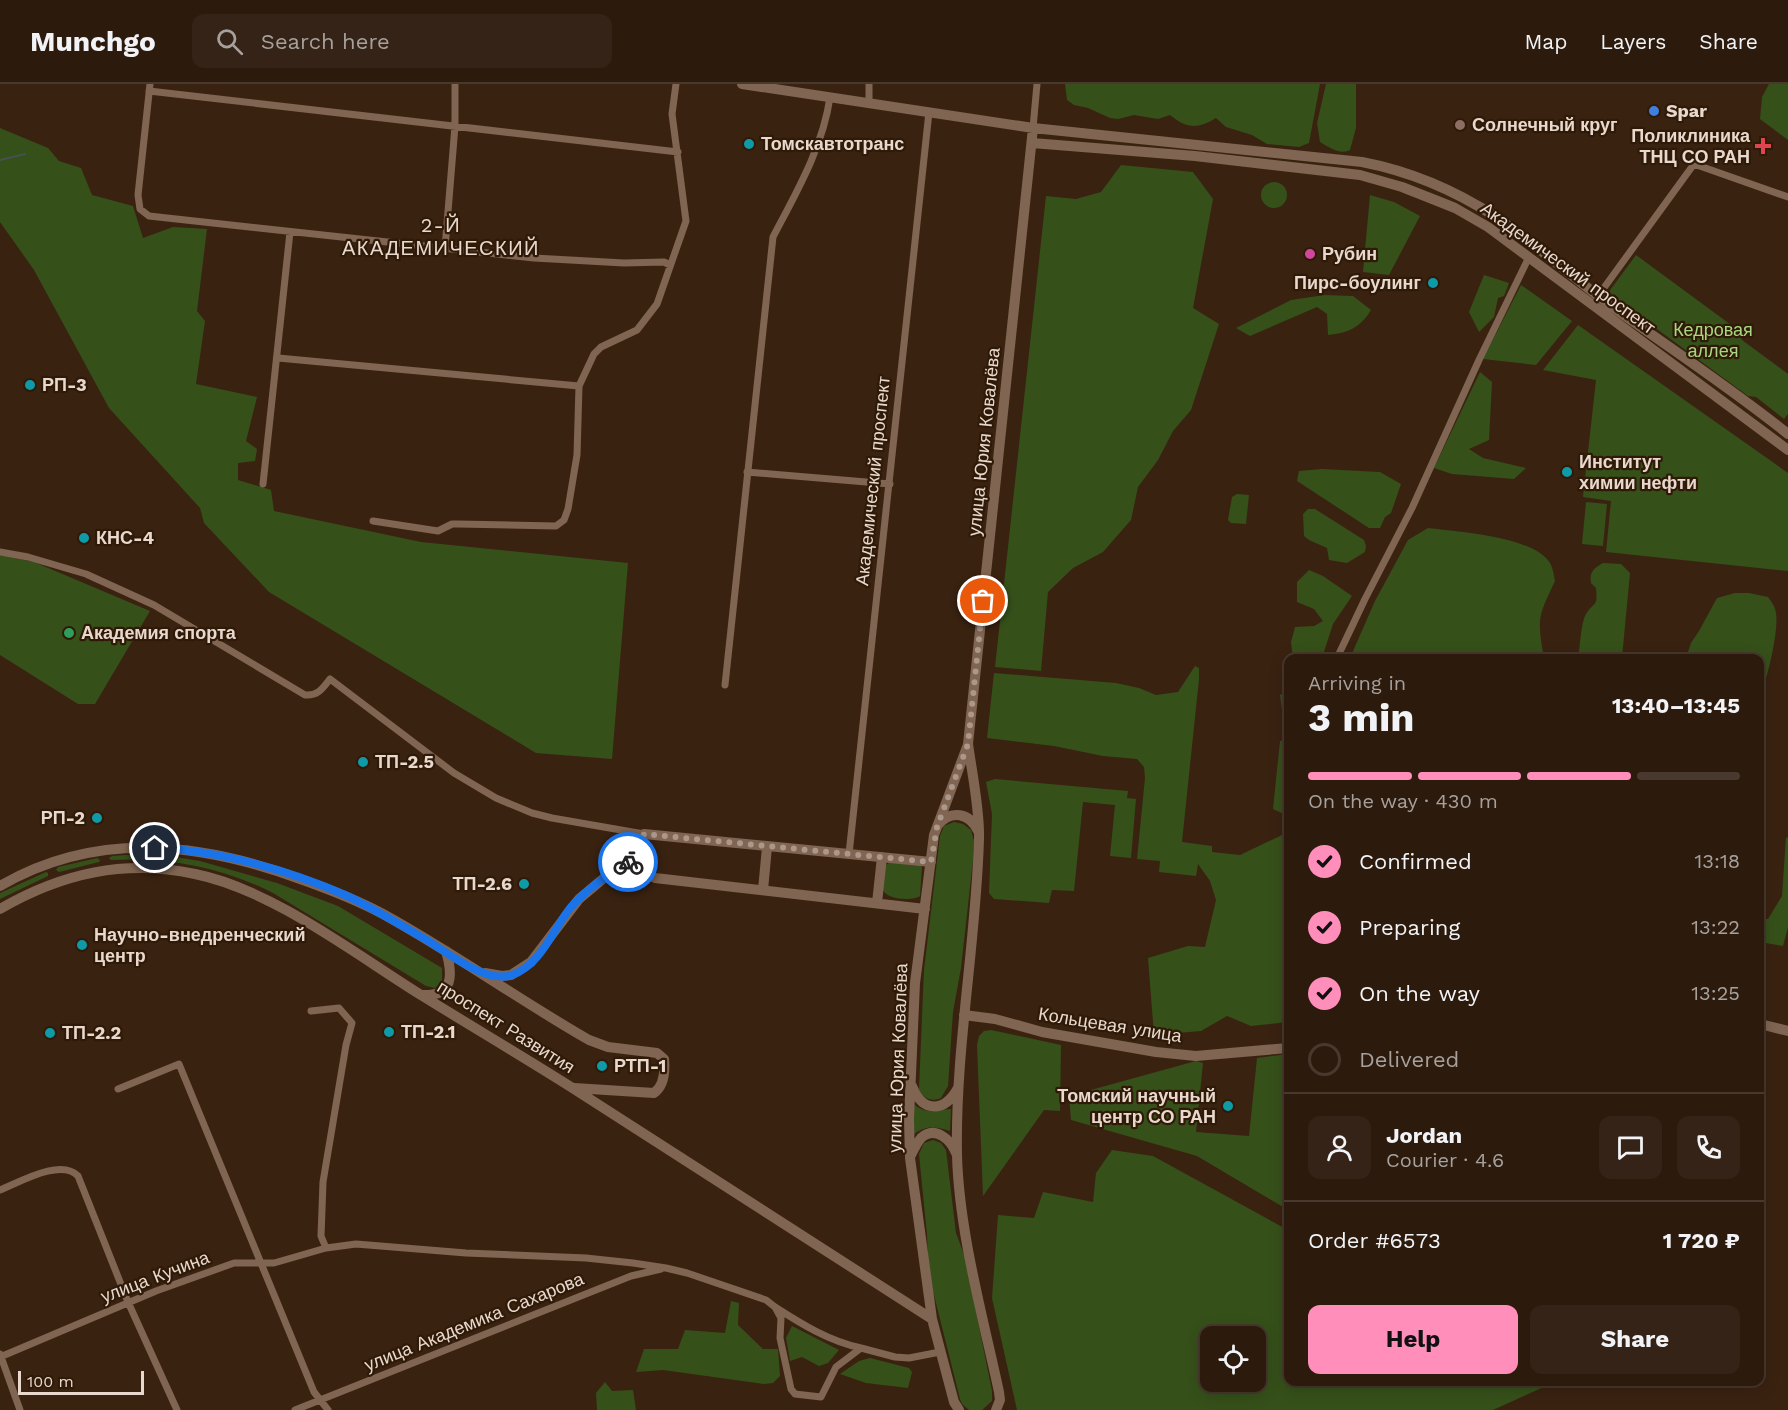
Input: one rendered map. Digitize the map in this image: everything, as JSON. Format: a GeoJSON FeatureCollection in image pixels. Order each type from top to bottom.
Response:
{"type":"FeatureCollection","features":[{"type":"Feature","properties":{"kind":"main road","name":"Академический проспект"},"geometry":{"type":"LineString","coordinates":[[742,84],[1033,128],[1362,162],[1428,181],[1496,217],[1594,300],[1788,450]]}},
{"type":"Feature","properties":{"kind":"main road"},"geometry":{"type":"LineString","coordinates":[[1032,143],[1033,128]]}},
{"type":"Feature","properties":{"kind":"main road","name":"Академический проспект"},"geometry":{"type":"LineString","coordinates":[[1032,143],[1195,156],[1360,175],[1402,187],[1455,208],[1488,227],[1788,434]]}},
{"type":"Feature","properties":{"kind":"main road","name":"улица Юрия Ковалёва"},"geometry":{"type":"LineString","coordinates":[[996,1410],[1000,1400],[999,1392],[974,1276],[960,1196],[957,1156],[958,1087],[979,837],[968,744],[1032,143]]}},
{"type":"Feature","properties":{"kind":"main road"},"geometry":{"type":"LineString","coordinates":[[1195,156],[1196,144]]}},
{"type":"Feature","properties":{"kind":"main road"},"geometry":{"type":"LineString","coordinates":[[1360,175],[1362,162]]}},
{"type":"Feature","properties":{"kind":"main road","name":"улица Юрия Ковалёва"},"geometry":{"type":"LineString","coordinates":[[959,1410],[954,1402],[932,1319],[910,1158],[909,1119],[915,983],[931,862],[937,827],[968,744]]}},
{"type":"Feature","properties":{"kind":"main road"},"geometry":{"type":"LineString","coordinates":[[937,827],[946,817],[965,816],[975,824],[979,837]]}},
{"type":"Feature","properties":{"kind":"main road"},"geometry":{"type":"LineString","coordinates":[[476,970],[502,976],[511,975],[522,969],[539,953],[579,899],[603,878],[632,860],[644,834],[931,862]]}},
{"type":"Feature","properties":{"kind":"main road","name":"проспект Развития"},"geometry":{"type":"LineString","coordinates":[[0,886],[49,862],[104,849],[139,847],[172,848],[225,857],[279,871],[343,894],[383,914],[589,1040],[608,1047],[657,1053],[664,1059],[662,1084],[654,1093],[573,1088]]}},
{"type":"Feature","properties":{"kind":"main road"},"geometry":{"type":"LineString","coordinates":[[763,890],[767,847]]}},
{"type":"Feature","properties":{"kind":"main road"},"geometry":{"type":"LineString","coordinates":[[104,849],[106,869]]}},
{"type":"Feature","properties":{"kind":"main road"},"geometry":{"type":"LineString","coordinates":[[877,903],[882,857]]}},
{"type":"Feature","properties":{"kind":"main road"},"geometry":{"type":"LineString","coordinates":[[632,860],[640,871],[656,878],[925,909]]}},
{"type":"Feature","properties":{"kind":"main road"},"geometry":{"type":"LineString","coordinates":[[49,862],[56,881]]}},
{"type":"Feature","properties":{"kind":"main road","name":"проспект Развития"},"geometry":{"type":"LineString","coordinates":[[0,909],[56,881],[106,869],[161,868],[197,874],[233,885],[317,928],[573,1088],[932,1319]]}},
{"type":"Feature","properties":{"kind":"main road","name":"проспект Развития"},"geometry":{"type":"LineString","coordinates":[[420,994],[432,996],[448,984],[451,970],[446,951]]}},
{"type":"Feature","properties":{"kind":"main road","name":"Кольцевая улица"},"geometry":{"type":"LineString","coordinates":[[964,1015],[994,1019],[1042,1032],[1156,1052],[1196,1056],[1284,1048]]}},
{"type":"Feature","properties":{"kind":"main road"},"geometry":{"type":"LineString","coordinates":[[1764,1025],[1788,1031]]}},
{"type":"Feature","properties":{"kind":"main road"},"geometry":{"type":"LineString","coordinates":[[911,1084],[921,1101],[933,1107],[950,1101],[958,1087]]}},
{"type":"Feature","properties":{"kind":"main road"},"geometry":{"type":"LineString","coordinates":[[910,1158],[920,1139],[934,1133],[948,1140],[957,1156]]}},
{"type":"Feature","properties":{"kind":"street"},"geometry":{"type":"LineString","coordinates":[[446,248],[455,126],[455,84]]}},
{"type":"Feature","properties":{"kind":"street"},"geometry":{"type":"LineString","coordinates":[[373,521],[438,531],[458,524],[556,526],[564,520],[577,455],[579,386],[594,354],[601,347],[637,330],[644,324],[657,304],[686,221],[672,114],[676,84]]}},
{"type":"Feature","properties":{"kind":"street"},"geometry":{"type":"LineString","coordinates":[[869,84],[869,103]]}},
{"type":"Feature","properties":{"kind":"street"},"geometry":{"type":"LineString","coordinates":[[1033,128],[1037,84]]}},
{"type":"Feature","properties":{"kind":"street"},"geometry":{"type":"LineString","coordinates":[[670,265],[664,262],[624,263],[534,258],[149,216],[140,209],[138,195],[150,87],[678,152]]}},
{"type":"Feature","properties":{"kind":"street"},"geometry":{"type":"LineString","coordinates":[[725,685],[773,237],[806,174],[828,111],[830,97]]}},
{"type":"Feature","properties":{"kind":"street","name":"Академический проспект"},"geometry":{"type":"LineString","coordinates":[[849,854],[930,112]]}},
{"type":"Feature","properties":{"kind":"street"},"geometry":{"type":"LineString","coordinates":[[1594,300],[1694,164],[1788,197]]}},
{"type":"Feature","properties":{"kind":"street"},"geometry":{"type":"LineString","coordinates":[[263,484],[290,232]]}},
{"type":"Feature","properties":{"kind":"street"},"geometry":{"type":"LineString","coordinates":[[1339,654],[1365,598],[1413,508],[1484,350],[1529,257]]}},
{"type":"Feature","properties":{"kind":"street"},"geometry":{"type":"LineString","coordinates":[[278,358],[579,386]]}},
{"type":"Feature","properties":{"kind":"street"},"geometry":{"type":"LineString","coordinates":[[747,472],[890,484]]}},
{"type":"Feature","properties":{"kind":"street"},"geometry":{"type":"LineString","coordinates":[[0,552],[28,557],[86,574],[154,605],[305,695],[319,692],[330,679],[454,773],[513,806],[552,818],[644,834]]}},
{"type":"Feature","properties":{"kind":"street"},"geometry":{"type":"LineString","coordinates":[[311,1011],[339,1008],[352,1023],[346,1045],[323,1182],[321,1236],[326,1248]]}},
{"type":"Feature","properties":{"kind":"street"},"geometry":{"type":"LineString","coordinates":[[118,1089],[179,1064],[314,1392],[328,1410]]}},
{"type":"Feature","properties":{"kind":"street"},"geometry":{"type":"LineString","coordinates":[[0,1190],[59,1168],[70,1170],[78,1176],[128,1302],[177,1410]]}},
{"type":"Feature","properties":{"kind":"street","name":"улица Кучина"},"geometry":{"type":"LineString","coordinates":[[0,1356],[128,1302],[234,1263],[274,1263],[326,1248],[356,1244],[586,1258],[666,1268],[766,1300],[811,1330],[843,1344],[895,1357],[909,1358],[940,1352]]}},
{"type":"Feature","properties":{"kind":"street"},"geometry":{"type":"LineString","coordinates":[[631,1276],[636,1269],[633,1263]]}},
{"type":"Feature","properties":{"kind":"street","name":"улица Академика Сахарова"},"geometry":{"type":"LineString","coordinates":[[295,1410],[631,1276],[666,1268]]}},
{"type":"Feature","properties":{"kind":"street"},"geometry":{"type":"LineString","coordinates":[[775,1307],[781,1318],[780,1338],[791,1389],[795,1394],[821,1397],[836,1367],[861,1348]]}},
{"type":"Feature","properties":{"kind":"street"},"geometry":{"type":"LineString","coordinates":[[0,1356],[20,1410]]}},
{"type":"Feature","properties":{"kind":"green space"},"geometry":{"type":"Polygon","coordinates":[[[1065,84],[1320,84],[1309,143],[1299,147],[1267,144],[1252,135],[1226,127],[1216,118],[1193,126],[1182,123],[1170,115],[1158,119],[1134,115],[1118,119],[1110,118],[1088,108],[1074,105],[1067,100],[1065,84]]]}},
{"type":"Feature","properties":{"kind":"green space"},"geometry":{"type":"Polygon","coordinates":[[[1326,84],[1356,84],[1356,128],[1350,150],[1342,152],[1320,142],[1317,123],[1326,84]]]}},
{"type":"Feature","properties":{"kind":"green space"},"geometry":{"type":"Polygon","coordinates":[[[1769,84],[1788,84],[1788,140],[1760,119],[1762,97],[1769,84]]]}},
{"type":"Feature","properties":{"kind":"green space"},"geometry":{"type":"Polygon","coordinates":[[[0,128],[48,148],[59,161],[81,168],[92,195],[133,206],[143,238],[173,227],[207,229],[197,311],[205,321],[196,384],[257,397],[246,441],[257,449],[255,461],[238,463],[238,480],[271,490],[274,511],[421,542],[628,563],[612,759],[536,753],[269,592],[204,523],[200,508],[109,408],[34,270],[0,222],[0,128]]]}},
{"type":"Feature","properties":{"kind":"green space"},"geometry":{"type":"Polygon","coordinates":[[[1121,165],[1193,172],[1213,199],[1193,308],[1219,324],[1191,410],[1173,431],[1158,460],[1138,487],[1131,520],[1103,552],[1073,568],[1048,592],[1041,671],[995,667],[1046,196],[1076,199],[1101,192],[1121,165]]]}},
{"type":"Feature","properties":{"kind":"green space"},"geometry":{"type":"Polygon","coordinates":[[[1274,182],[1283,186],[1287,195],[1283,204],[1274,208],[1265,204],[1261,195],[1265,186],[1274,182]]]}},
{"type":"Feature","properties":{"kind":"green space"},"geometry":{"type":"Polygon","coordinates":[[[1370,195],[1394,202],[1420,216],[1389,275],[1363,272],[1370,195]]]}},
{"type":"Feature","properties":{"kind":"green space","name":"Кедровая аллея"},"geometry":{"type":"Polygon","coordinates":[[[1636,255],[1738,330],[1742,340],[1788,374],[1788,414],[1784,419],[1756,397],[1748,396],[1608,293],[1636,255]]]}},
{"type":"Feature","properties":{"kind":"green space"},"geometry":{"type":"Polygon","coordinates":[[[1484,275],[1509,283],[1504,296],[1498,298],[1494,317],[1479,332],[1469,312],[1484,275]]]}},
{"type":"Feature","properties":{"kind":"green space"},"geometry":{"type":"Polygon","coordinates":[[[1521,285],[1572,321],[1536,365],[1483,359],[1521,285]]]}},
{"type":"Feature","properties":{"kind":"green space"},"geometry":{"type":"Polygon","coordinates":[[[1325,295],[1353,296],[1371,310],[1358,325],[1347,331],[1328,335],[1327,314],[1317,307],[1250,336],[1236,328],[1291,300],[1325,295]]]}},
{"type":"Feature","properties":{"kind":"green space"},"geometry":{"type":"Polygon","coordinates":[[[1578,325],[1788,473],[1788,571],[1606,552],[1611,501],[1583,497],[1596,380],[1543,370],[1578,325]]]}},
{"type":"Feature","properties":{"kind":"green space"},"geometry":{"type":"Polygon","coordinates":[[[1480,372],[1492,382],[1489,440],[1469,449],[1483,458],[1526,468],[1514,479],[1452,474],[1434,468],[1480,372]]]}},
{"type":"Feature","properties":{"kind":"green space"},"geometry":{"type":"Polygon","coordinates":[[[1322,469],[1380,472],[1401,484],[1391,513],[1385,517],[1380,528],[1369,528],[1297,481],[1299,471],[1322,469]]]}},
{"type":"Feature","properties":{"kind":"green space"},"geometry":{"type":"Polygon","coordinates":[[[1237,494],[1249,495],[1246,524],[1231,523],[1228,520],[1232,497],[1237,494]]]}},
{"type":"Feature","properties":{"kind":"green space"},"geometry":{"type":"Polygon","coordinates":[[[1586,502],[1607,504],[1603,546],[1582,544],[1586,502]]]}},
{"type":"Feature","properties":{"kind":"green space"},"geometry":{"type":"Polygon","coordinates":[[[1308,509],[1315,509],[1364,540],[1365,552],[1347,563],[1329,560],[1327,548],[1304,536],[1303,514],[1308,509]]]}},
{"type":"Feature","properties":{"kind":"green space"},"geometry":{"type":"Polygon","coordinates":[[[1428,528],[1512,541],[1541,554],[1550,563],[1555,581],[1540,618],[1543,654],[1352,654],[1375,601],[1408,540],[1428,528]]]}},
{"type":"Feature","properties":{"kind":"green space","name":"Академия спорта"},"geometry":{"type":"Polygon","coordinates":[[[0,555],[34,562],[150,611],[95,704],[78,704],[0,655],[0,555]]]}},
{"type":"Feature","properties":{"kind":"green space"},"geometry":{"type":"Polygon","coordinates":[[[1603,563],[1621,564],[1630,573],[1622,654],[1579,654],[1584,618],[1595,604],[1596,599],[1596,588],[1591,583],[1591,576],[1595,569],[1603,563]]]}},
{"type":"Feature","properties":{"kind":"green space"},"geometry":{"type":"Polygon","coordinates":[[[1309,570],[1323,576],[1352,596],[1333,624],[1323,654],[1292,654],[1291,642],[1295,627],[1314,626],[1323,621],[1314,609],[1297,602],[1297,582],[1309,570]]]}},
{"type":"Feature","properties":{"kind":"green space"},"geometry":{"type":"Polygon","coordinates":[[[1735,593],[1749,593],[1768,597],[1773,604],[1776,616],[1775,639],[1764,684],[1764,654],[1687,654],[1691,643],[1717,598],[1735,593]]]}},
{"type":"Feature","properties":{"kind":"green space"},"geometry":{"type":"Polygon","coordinates":[[[1195,666],[1199,668],[1182,842],[1212,846],[1212,852],[1240,855],[1284,835],[1284,1022],[1251,1026],[1227,1016],[1201,1031],[1154,1035],[1148,958],[1188,946],[1205,947],[1216,900],[1210,881],[1198,864],[1196,876],[1159,872],[1160,861],[1137,859],[1145,778],[1144,767],[1137,759],[987,738],[994,673],[1116,683],[1139,688],[1156,695],[1178,692],[1195,666]]]}},
{"type":"Feature","properties":{"kind":"green space"},"geometry":{"type":"Polygon","coordinates":[[[1284,692],[1284,719],[1283,718],[1280,695],[1284,692]]]}},
{"type":"Feature","properties":{"kind":"green space"},"geometry":{"type":"Polygon","coordinates":[[[1284,740],[1284,814],[1273,809],[1280,741],[1284,740]]]}},
{"type":"Feature","properties":{"kind":"green space"},"geometry":{"type":"Polygon","coordinates":[[[995,779],[1128,791],[1127,798],[1136,799],[1131,858],[1110,856],[1115,805],[1083,802],[1074,891],[1052,890],[1049,903],[994,899],[989,893],[992,814],[986,782],[995,779]]]}},
{"type":"Feature","properties":{"kind":"green space"},"geometry":{"type":"Polygon","coordinates":[[[954,822],[963,824],[971,830],[974,841],[973,860],[961,968],[953,1012],[948,1086],[941,1098],[931,1100],[925,1097],[919,1089],[924,970],[940,836],[944,826],[954,822]]]}},
{"type":"Feature","properties":{"kind":"green space"},"geometry":{"type":"Polygon","coordinates":[[[1786,837],[1788,838],[1788,927],[1783,946],[1764,943],[1764,919],[1768,919],[1782,896],[1786,837]]]}},
{"type":"Feature","properties":{"kind":"green space"},"geometry":{"type":"Polygon","coordinates":[[[139,854],[200,861],[277,883],[338,906],[442,968],[442,983],[435,988],[426,986],[273,893],[234,876],[174,862],[111,860],[109,858],[139,854]]]}},
{"type":"Feature","properties":{"kind":"green space"},"geometry":{"type":"Polygon","coordinates":[[[97,858],[99,862],[59,872],[56,870],[58,867],[97,858]]]}},
{"type":"Feature","properties":{"kind":"green space"},"geometry":{"type":"Polygon","coordinates":[[[891,861],[919,864],[922,867],[920,896],[900,899],[885,893],[883,878],[886,865],[891,861]]]}},
{"type":"Feature","properties":{"kind":"green space"},"geometry":{"type":"Polygon","coordinates":[[[46,872],[48,876],[0,899],[0,893],[46,872]]]}},
{"type":"Feature","properties":{"kind":"green space"},"geometry":{"type":"Polygon","coordinates":[[[991,1030],[1061,1045],[1060,1111],[1044,1110],[983,1196],[977,1045],[979,1036],[984,1031],[991,1030]]]}},
{"type":"Feature","properties":{"kind":"green space"},"geometry":{"type":"Polygon","coordinates":[[[1284,1055],[1284,1208],[1197,1156],[1071,1120],[1069,1096],[1196,1061],[1203,1063],[1196,1132],[1249,1136],[1257,1058],[1284,1055]]]}},
{"type":"Feature","properties":{"kind":"green space"},"geometry":{"type":"Polygon","coordinates":[[[915,1105],[928,1111],[951,1109],[950,1131],[932,1128],[923,1129],[914,1134],[913,1107],[915,1105]]]}},
{"type":"Feature","properties":{"kind":"green space"},"geometry":{"type":"Polygon","coordinates":[[[933,1140],[941,1143],[946,1150],[956,1233],[965,1257],[992,1391],[992,1401],[982,1410],[969,1410],[962,1404],[933,1291],[919,1154],[924,1143],[933,1140]]]}},
{"type":"Feature","properties":{"kind":"green space"},"geometry":{"type":"Polygon","coordinates":[[[1112,1150],[1153,1156],[1284,1228],[1284,1386],[1546,1386],[1493,1410],[1017,1410],[992,1298],[998,1215],[1034,1218],[1043,1192],[1093,1202],[1096,1173],[1112,1150]]]}},
{"type":"Feature","properties":{"kind":"green space"},"geometry":{"type":"Polygon","coordinates":[[[731,1301],[739,1303],[738,1325],[763,1349],[778,1349],[780,1376],[773,1383],[764,1384],[663,1370],[636,1372],[644,1349],[678,1349],[685,1330],[725,1333],[731,1301]]]}},
{"type":"Feature","properties":{"kind":"green space"},"geometry":{"type":"Polygon","coordinates":[[[792,1326],[839,1350],[828,1363],[819,1366],[802,1357],[790,1361],[786,1338],[792,1326]]]}},
{"type":"Feature","properties":{"kind":"green space"},"geometry":{"type":"Polygon","coordinates":[[[870,1358],[909,1368],[912,1372],[908,1388],[866,1383],[840,1374],[859,1361],[870,1358]]]}},
{"type":"Feature","properties":{"kind":"green space"},"geometry":{"type":"Polygon","coordinates":[[[605,1382],[612,1391],[633,1390],[636,1410],[597,1410],[596,1393],[605,1382]]]}},
{"type":"Feature","properties":{"kind":"waterway"},"geometry":{"type":"LineString","coordinates":[[0,160],[25,154]]}},
{"type":"Feature","properties":{"kind":"way so far"},"geometry":{"type":"LineString","coordinates":[[628,862],[632,860],[644,834],[931,862],[934,835],[968,744],[983,601]]}},
{"type":"Feature","properties":{"kind":"place","name":"Spar"},"geometry":{"type":"Point","coordinates":[1654,111]}},
{"type":"Feature","properties":{"kind":"place","name":"Солнечный круг"},"geometry":{"type":"Point","coordinates":[1460,125]}},
{"type":"Feature","properties":{"kind":"place","name":"Томскавтотранс"},"geometry":{"type":"Point","coordinates":[749,144]}},
{"type":"Feature","properties":{"kind":"place","name":"Поликлиника ТНЦ СО РАН"},"geometry":{"type":"Point","coordinates":[1763,146]}},
{"type":"Feature","properties":{"kind":"place","name":"Рубин"},"geometry":{"type":"Point","coordinates":[1310,254]}},
{"type":"Feature","properties":{"kind":"place","name":"Пирс-боулинг"},"geometry":{"type":"Point","coordinates":[1433,283]}},
{"type":"Feature","properties":{"kind":"place","name":"РП-3"},"geometry":{"type":"Point","coordinates":[30,385]}},
{"type":"Feature","properties":{"kind":"place","name":"Институт химии нефти"},"geometry":{"type":"Point","coordinates":[1567,472]}},
{"type":"Feature","properties":{"kind":"place","name":"КНС-4"},"geometry":{"type":"Point","coordinates":[84,538]}},
{"type":"Feature","properties":{"kind":"place","name":"Академия спорта"},"geometry":{"type":"Point","coordinates":[69,633]}},
{"type":"Feature","properties":{"kind":"place","name":"ТП-2.5"},"geometry":{"type":"Point","coordinates":[363,762]}},
{"type":"Feature","properties":{"kind":"place","name":"РП-2"},"geometry":{"type":"Point","coordinates":[97,818]}},
{"type":"Feature","properties":{"kind":"place","name":"ТП-2.6"},"geometry":{"type":"Point","coordinates":[524,884]}},
{"type":"Feature","properties":{"kind":"place","name":"Научно-внедренческий центр"},"geometry":{"type":"Point","coordinates":[82,945]}},
{"type":"Feature","properties":{"kind":"place","name":"ТП-2.1"},"geometry":{"type":"Point","coordinates":[389,1032]}},
{"type":"Feature","properties":{"kind":"place","name":"ТП-2.2"},"geometry":{"type":"Point","coordinates":[50,1033]}},
{"type":"Feature","properties":{"kind":"place","name":"РТП-1"},"geometry":{"type":"Point","coordinates":[602,1066]}},
{"type":"Feature","properties":{"kind":"place","name":"Томский научный центр СО РАН"},"geometry":{"type":"Point","coordinates":[1228,1106]}},
{"type":"Feature","properties":{"kind":"district","name":"2-Й АКАДЕМИЧЕСКИЙ"},"geometry":{"type":"Point","coordinates":[441,236]}},
{"type":"Feature","properties":{"kind":"route"},"geometry":{"type":"LineString","coordinates":[[155,848],[172,848],[225,857],[279,871],[343,894],[383,914],[476,970],[502,976],[511,975],[531,962],[579,899],[603,878],[628,862]]}}]}
